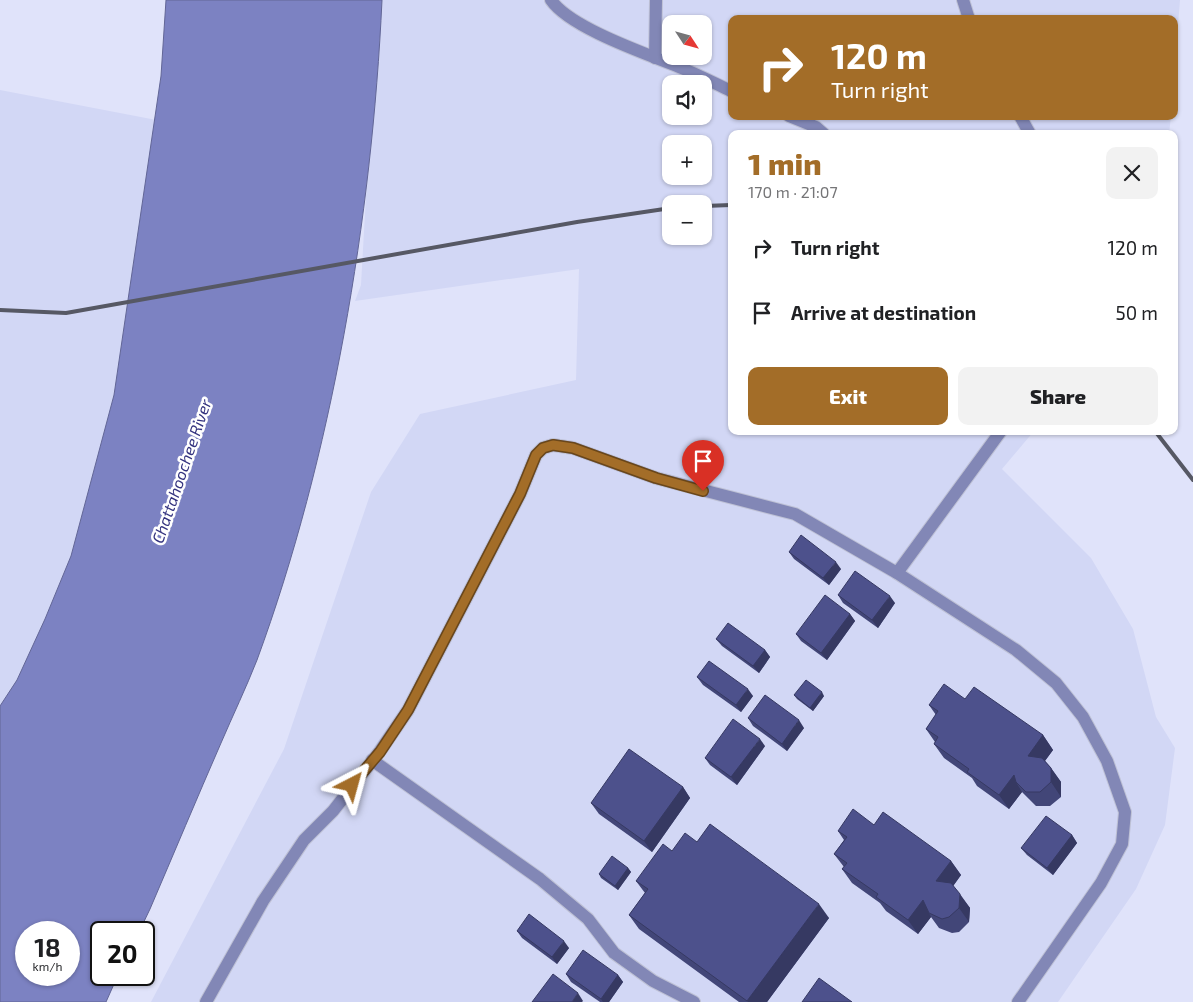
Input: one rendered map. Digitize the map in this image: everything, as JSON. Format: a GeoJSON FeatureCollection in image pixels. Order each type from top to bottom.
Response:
{"type":"FeatureCollection","features":[{"type":"Feature","properties":{"kind":"lane"},"geometry":{"type":"LineString","coordinates":[[551,0],[555,6],[623,46],[728,90]]}},
{"type":"Feature","properties":{"kind":"lane"},"geometry":{"type":"LineString","coordinates":[[655,58],[656,0]]}},
{"type":"Feature","properties":{"kind":"lane"},"geometry":{"type":"LineString","coordinates":[[963,0],[968,15]]}},
{"type":"Feature","properties":{"kind":"lane"},"geometry":{"type":"LineString","coordinates":[[799,120],[819,130]]}},
{"type":"Feature","properties":{"kind":"lane"},"geometry":{"type":"LineString","coordinates":[[897,573],[998,435]]}},
{"type":"Feature","properties":{"kind":"lane"},"geometry":{"type":"LineString","coordinates":[[206,1002],[263,901],[304,840],[333,811],[408,710],[520,494],[536,455],[543,448],[553,445],[573,448],[656,478],[795,514],[897,573],[1016,650],[1056,683],[1088,726],[1107,761],[1125,812],[1122,844],[1101,882],[1018,1002]]}},
{"type":"Feature","properties":{"kind":"lane"},"geometry":{"type":"LineString","coordinates":[[372,760],[540,879],[588,919],[614,953],[653,981],[694,1002]]}},
{"type":"Feature","properties":{"kind":"shaded area"},"geometry":{"type":"Polygon","coordinates":[[[377,0],[1180,0],[1178,25],[1178,15],[728,15],[728,120],[1171,120],[1169,130],[728,130],[728,435],[1031,435],[1002,469],[1091,558],[1133,629],[1156,717],[1175,748],[1165,825],[1136,889],[1058,1002],[151,1002],[284,749],[371,492],[420,414],[576,380],[579,269],[355,301],[361,285],[377,0]]]}},
{"type":"Feature","properties":{"kind":"shaded area"},"geometry":{"type":"Polygon","coordinates":[[[0,90],[172,123],[191,240],[0,774],[0,90]]]}},
{"type":"Feature","properties":{"kind":"water","name":"Chattahoochee River"},"geometry":{"type":"Polygon","coordinates":[[[166,0],[382,0],[369,166],[344,335],[327,419],[307,501],[257,660],[144,921],[90,921],[90,986],[113,986],[106,1002],[0,1002],[0,706],[17,680],[71,556],[114,395],[161,76],[166,0]]]}},
{"type":"Feature","properties":{"kind":"building"},"geometry":{"type":"Polygon","coordinates":[[[801,535],[836,562],[823,578],[789,552],[801,535]]]}},
{"type":"Feature","properties":{"kind":"building"},"geometry":{"type":"Polygon","coordinates":[[[855,571],[890,596],[872,620],[838,595],[855,571]]]}},
{"type":"Feature","properties":{"kind":"building"},"geometry":{"type":"Polygon","coordinates":[[[825,595],[850,614],[821,653],[796,634],[825,595]]]}},
{"type":"Feature","properties":{"kind":"building"},"geometry":{"type":"Polygon","coordinates":[[[728,623],[765,650],[753,666],[716,639],[728,623]]]}},
{"type":"Feature","properties":{"kind":"building"},"geometry":{"type":"Polygon","coordinates":[[[709,661],[748,689],[736,705],[697,677],[709,661]]]}},
{"type":"Feature","properties":{"kind":"building"},"geometry":{"type":"Polygon","coordinates":[[[806,680],[822,692],[810,708],[794,695],[806,680]]]}},
{"type":"Feature","properties":{"kind":"building"},"geometry":{"type":"Polygon","coordinates":[[[944,684],[965,699],[974,687],[1043,735],[1028,756],[1042,758],[1051,768],[1051,782],[1040,792],[1026,792],[1016,782],[1014,775],[999,795],[967,772],[969,769],[934,744],[938,737],[926,729],[938,711],[929,705],[944,684]]]}},
{"type":"Feature","properties":{"kind":"building"},"geometry":{"type":"Polygon","coordinates":[[[765,695],[799,720],[782,744],[748,718],[765,695]]]}},
{"type":"Feature","properties":{"kind":"building"},"geometry":{"type":"Polygon","coordinates":[[[733,719],[760,739],[731,777],[705,758],[733,719]]]}},
{"type":"Feature","properties":{"kind":"building"},"geometry":{"type":"Polygon","coordinates":[[[629,749],[683,787],[644,841],[591,803],[629,749]]]}},
{"type":"Feature","properties":{"kind":"building"},"geometry":{"type":"Polygon","coordinates":[[[853,809],[874,825],[883,812],[951,861],[936,881],[951,883],[960,894],[959,908],[949,917],[942,919],[929,913],[923,900],[908,920],[876,897],[878,894],[842,869],[847,863],[834,854],[847,837],[838,831],[853,809]]]}},
{"type":"Feature","properties":{"kind":"building"},"geometry":{"type":"Polygon","coordinates":[[[1046,816],[1072,835],[1047,868],[1021,848],[1046,816]]]}},
{"type":"Feature","properties":{"kind":"building"},"geometry":{"type":"Polygon","coordinates":[[[710,824],[819,904],[747,1001],[629,915],[648,889],[636,881],[663,844],[672,851],[685,833],[697,842],[710,824]]]}},
{"type":"Feature","properties":{"kind":"building"},"geometry":{"type":"Polygon","coordinates":[[[612,856],[628,868],[615,886],[599,874],[612,856]]]}},
{"type":"Feature","properties":{"kind":"building"},"geometry":{"type":"Polygon","coordinates":[[[529,914],[564,941],[552,957],[517,931],[529,914]]]}},
{"type":"Feature","properties":{"kind":"building"},"geometry":{"type":"Polygon","coordinates":[[[583,950],[618,975],[601,999],[566,974],[583,950]]]}},
{"type":"Feature","properties":{"kind":"building"},"geometry":{"type":"Polygon","coordinates":[[[553,974],[578,993],[572,1002],[532,1002],[553,974]]]}},
{"type":"Feature","properties":{"kind":"building"},"geometry":{"type":"Polygon","coordinates":[[[819,978],[852,1002],[802,1002],[819,978]]]}},
{"type":"Feature","properties":{"kind":"railway"},"geometry":{"type":"LineString","coordinates":[[712,206],[728,205]]}},
{"type":"Feature","properties":{"kind":"railway"},"geometry":{"type":"LineString","coordinates":[[0,310],[66,313],[577,222],[662,209]]}},
{"type":"Feature","properties":{"kind":"railway"},"geometry":{"type":"LineString","coordinates":[[1158,435],[1193,480]]}},
{"type":"Feature","properties":{"kind":"route"},"geometry":{"type":"LineString","coordinates":[[352,785],[380,752],[408,710],[440,645],[464,605],[520,494],[536,455],[543,448],[553,445],[573,448],[656,478],[703,491]]}}]}
